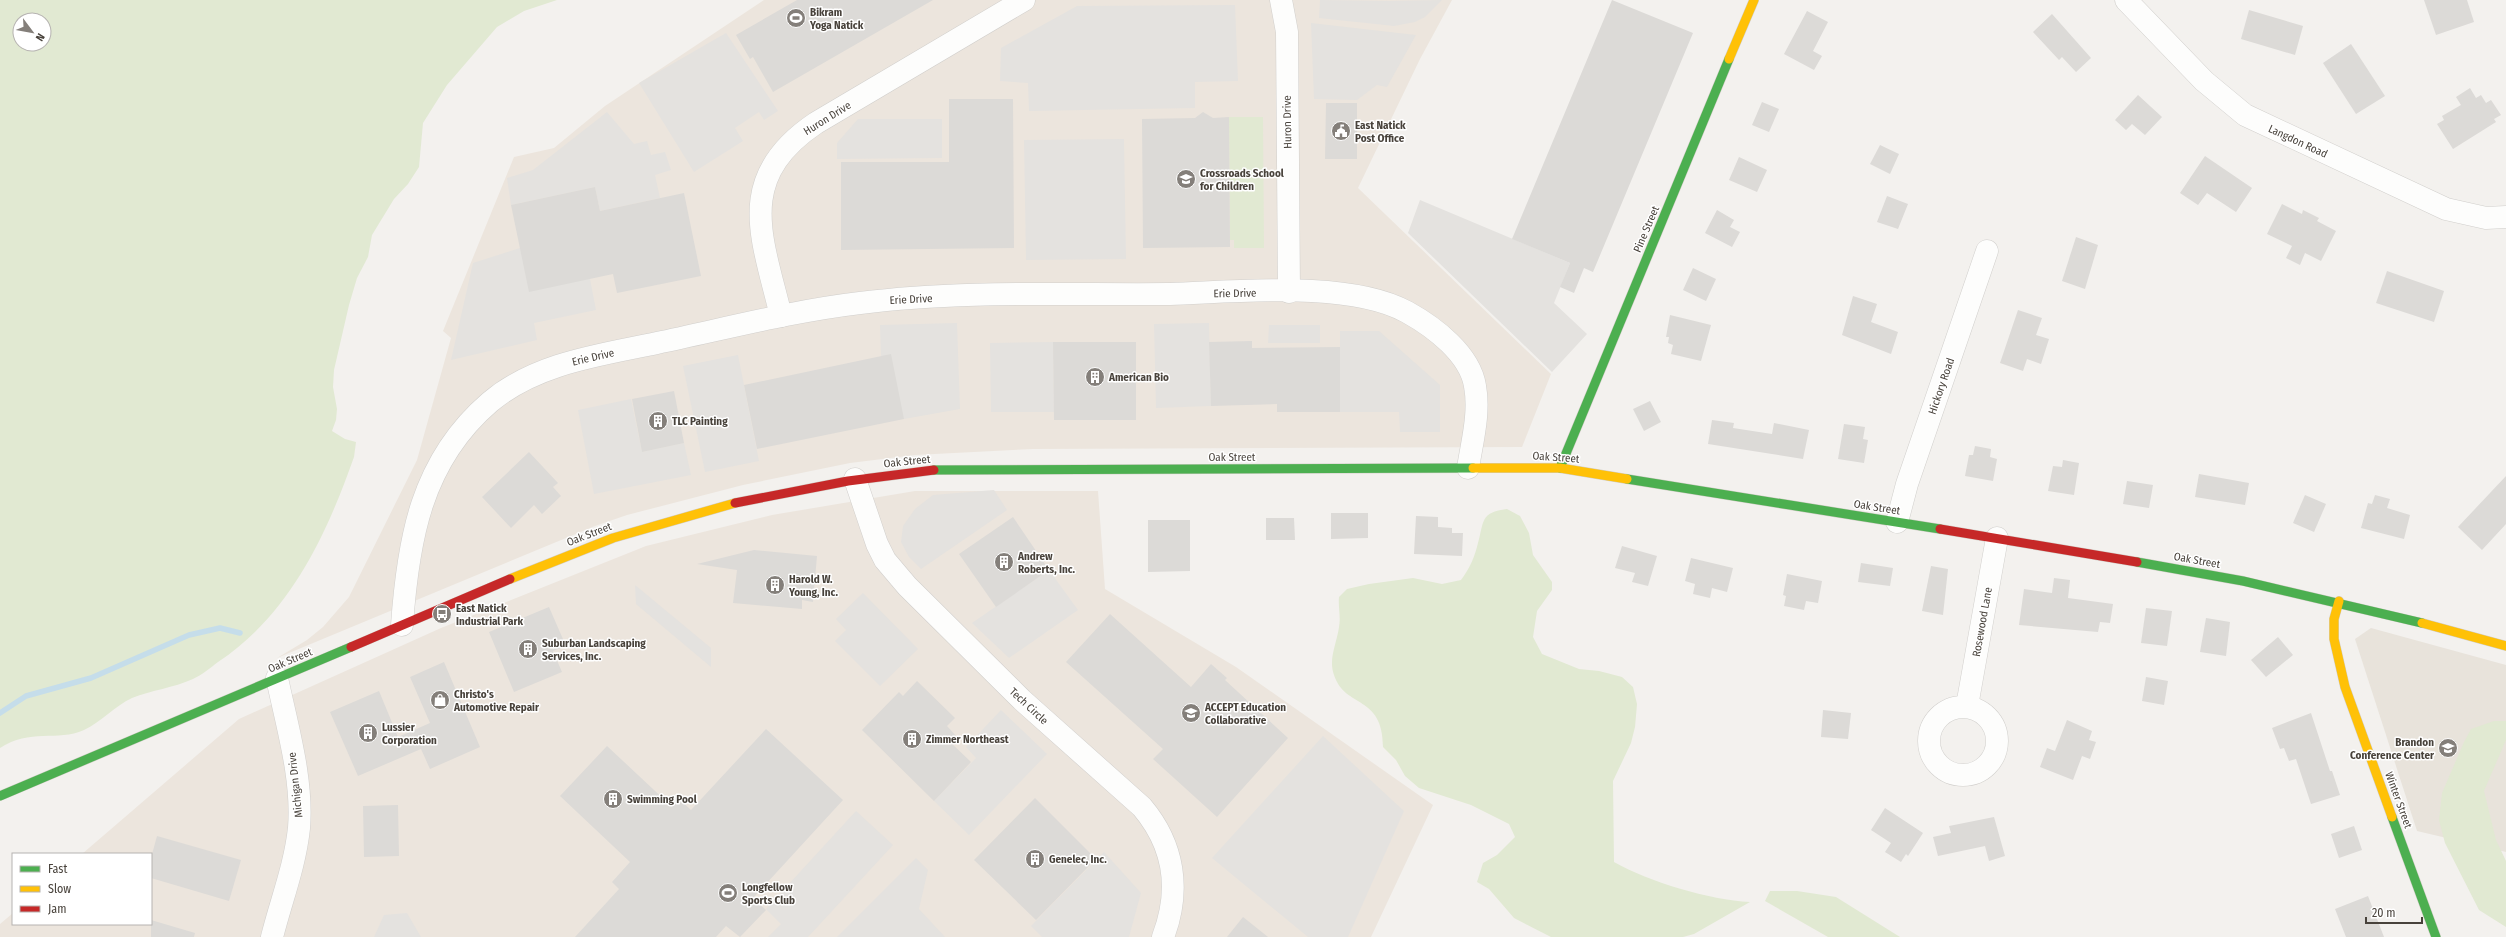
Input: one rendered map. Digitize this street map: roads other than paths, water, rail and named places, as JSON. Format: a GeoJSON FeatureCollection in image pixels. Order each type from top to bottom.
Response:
{"type":"FeatureCollection","features":[{"type":"Feature","properties":{"kind":"main road","name":"Pine Street"},"geometry":{"type":"LineString","coordinates":[[1560,468],[1754,0]]}},
{"type":"Feature","properties":{"kind":"main road","name":"Oak Street"},"geometry":{"type":"LineString","coordinates":[[0,796],[567,555],[648,526],[724,505],[855,479],[944,469],[1560,468],[2176,568],[2339,601],[2506,646]]}},
{"type":"Feature","properties":{"kind":"main road","name":"Winter Street"},"geometry":{"type":"LineString","coordinates":[[2339,601],[2334,619],[2334,639],[2345,687],[2436,937]]}},
{"type":"Feature","properties":{"kind":"street","name":"Huron Drive"},"geometry":{"type":"LineString","coordinates":[[781,316],[764,246],[759,210],[764,184],[778,157],[797,138],[816,123],[1024,0]]}},
{"type":"Feature","properties":{"kind":"street","name":"Huron Drive"},"geometry":{"type":"LineString","coordinates":[[1281,0],[1287,32],[1288,292]]}},
{"type":"Feature","properties":{"kind":"street","name":"Langdon Road"},"geometry":{"type":"LineString","coordinates":[[2126,0],[2204,81],[2245,115],[2446,209],[2486,218],[2506,216]]}},
{"type":"Feature","properties":{"kind":"street","name":"Hickory Road"},"geometry":{"type":"LineString","coordinates":[[1897,522],[1907,484],[1987,251]]}},
{"type":"Feature","properties":{"kind":"street","name":"Erie Drive"},"geometry":{"type":"LineString","coordinates":[[402,625],[408,553],[415,524],[423,502],[436,472],[454,442],[472,420],[491,401],[520,381],[571,362],[781,316],[861,303],[908,299],[1288,292],[1352,294],[1381,300],[1414,316],[1449,343],[1468,368],[1475,385],[1475,415],[1468,468]]}},
{"type":"Feature","properties":{"kind":"street","name":"Tech Circle"},"geometry":{"type":"LineString","coordinates":[[855,479],[877,544],[885,560],[907,586],[1022,700],[1142,807],[1156,825],[1166,845],[1173,876],[1172,905],[1163,937]]}},
{"type":"Feature","properties":{"kind":"street","name":"Rosewood Lane"},"geometry":{"type":"LineString","coordinates":[[1967,706],[1997,538]]}},
{"type":"Feature","properties":{"kind":"street","name":"Michigan Drive"},"geometry":{"type":"LineString","coordinates":[[272,937],[291,870],[299,827],[298,793],[293,759],[277,678]]}},
{"type":"Feature","properties":{"kind":"waterway"},"geometry":{"type":"LineString","coordinates":[[0,713],[26,696],[91,678],[189,635],[220,628],[240,633]]}},
{"type":"Feature","properties":{"kind":"place","name":"Bikram Yoga Natick"},"geometry":{"type":"Point","coordinates":[796,18]}},
{"type":"Feature","properties":{"kind":"place","name":"East Natick Post Office"},"geometry":{"type":"Point","coordinates":[1341,131]}},
{"type":"Feature","properties":{"kind":"place","name":"Crossroads School for Children"},"geometry":{"type":"Point","coordinates":[1186,179]}},
{"type":"Feature","properties":{"kind":"place","name":"American Bio"},"geometry":{"type":"Point","coordinates":[1095,377]}},
{"type":"Feature","properties":{"kind":"place","name":"TLC Painting"},"geometry":{"type":"Point","coordinates":[658,421]}},
{"type":"Feature","properties":{"kind":"place","name":"Andrew Roberts, Inc."},"geometry":{"type":"Point","coordinates":[1004,562]}},
{"type":"Feature","properties":{"kind":"place","name":"Harold W. Young, Inc."},"geometry":{"type":"Point","coordinates":[775,585]}},
{"type":"Feature","properties":{"kind":"place","name":"East Natick Industrial Park"},"geometry":{"type":"Point","coordinates":[442,614]}},
{"type":"Feature","properties":{"kind":"place","name":"Suburban Landscaping Services, Inc."},"geometry":{"type":"Point","coordinates":[528,649]}},
{"type":"Feature","properties":{"kind":"place","name":"Christo's Automotive Repair"},"geometry":{"type":"Point","coordinates":[440,700]}},
{"type":"Feature","properties":{"kind":"place","name":"ACCEPT Education Collaborative"},"geometry":{"type":"Point","coordinates":[1191,713]}},
{"type":"Feature","properties":{"kind":"place","name":"Lussier Corporation"},"geometry":{"type":"Point","coordinates":[368,733]}},
{"type":"Feature","properties":{"kind":"place","name":"Zimmer Northeast"},"geometry":{"type":"Point","coordinates":[912,739]}},
{"type":"Feature","properties":{"kind":"place","name":"Brandon Conference Center"},"geometry":{"type":"Point","coordinates":[2448,748]}},
{"type":"Feature","properties":{"kind":"place","name":"Swimming Pool"},"geometry":{"type":"Point","coordinates":[613,799]}},
{"type":"Feature","properties":{"kind":"place","name":"Genelec, Inc."},"geometry":{"type":"Point","coordinates":[1035,859]}},
{"type":"Feature","properties":{"kind":"place","name":"Longfellow Sports Club"},"geometry":{"type":"Point","coordinates":[728,893]}}]}
